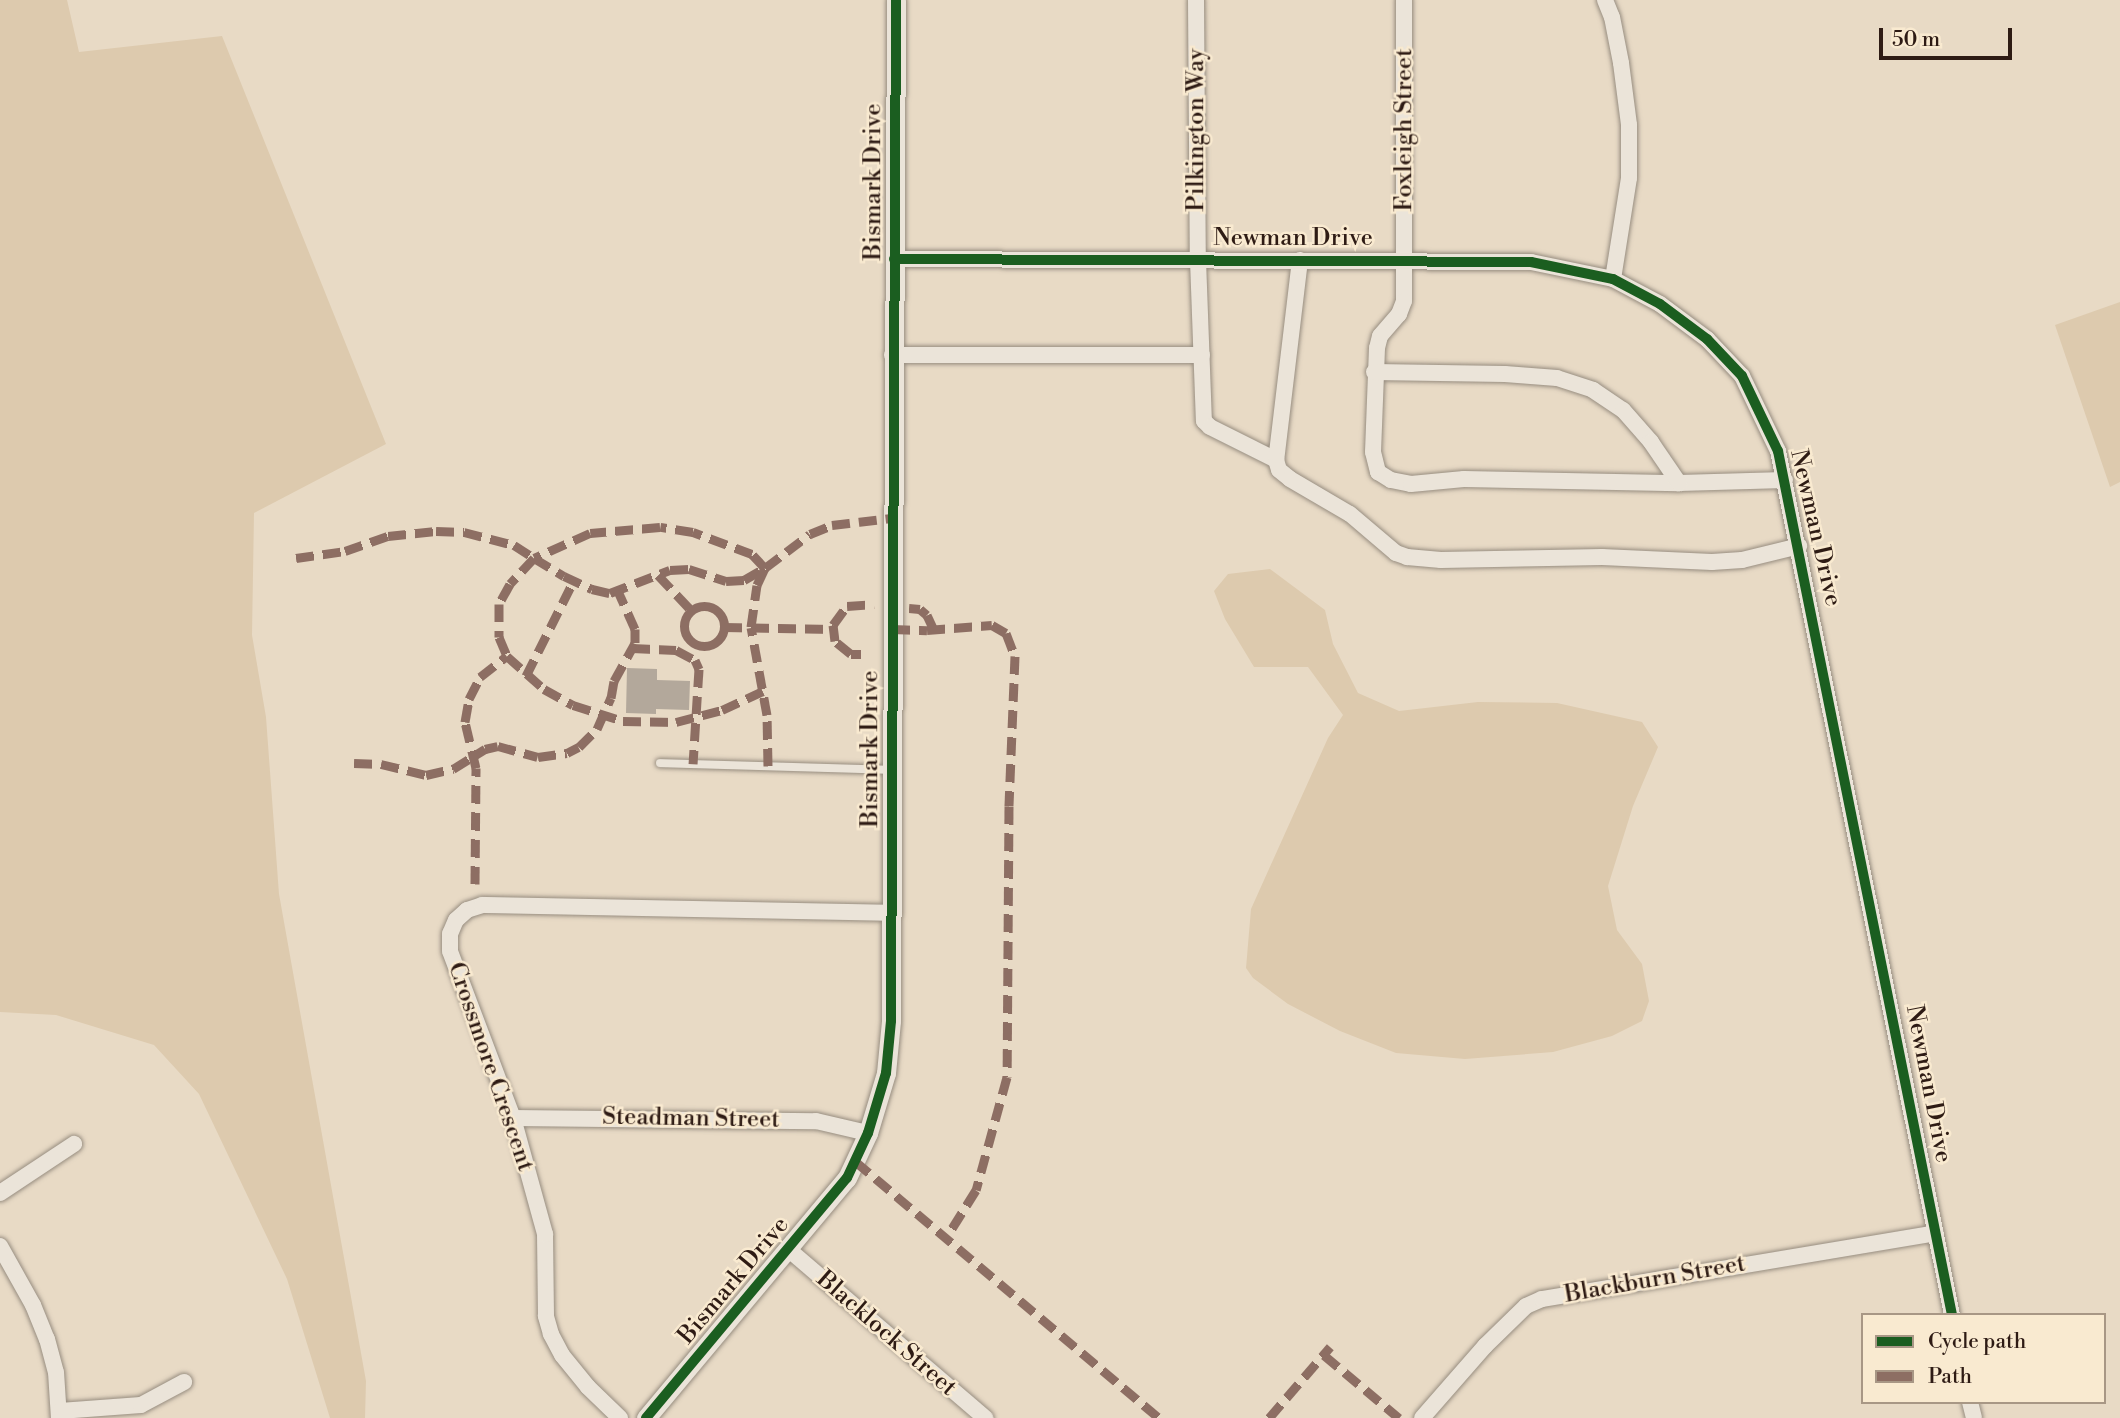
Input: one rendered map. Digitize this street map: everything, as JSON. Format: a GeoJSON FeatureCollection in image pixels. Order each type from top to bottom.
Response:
{"type":"FeatureCollection","features":[{"type":"Feature","properties":{"kind":"street","name":"Bismark Drive"},"geometry":{"type":"LineString","coordinates":[[646,1418],[847,1178],[868,1133],[886,1073],[891,1021],[892,355],[896,0]]}},
{"type":"Feature","properties":{"kind":"street","name":"Pilkington Way"},"geometry":{"type":"LineString","coordinates":[[1196,0],[1198,260],[1204,421],[1210,428],[1276,460]]}},
{"type":"Feature","properties":{"kind":"street","name":"Foxleigh Street"},"geometry":{"type":"LineString","coordinates":[[1404,0],[1404,301],[1399,314],[1380,336],[1374,372],[1373,452],[1378,472],[1391,480],[1411,484],[1464,479],[1679,483],[1785,481]]}},
{"type":"Feature","properties":{"kind":"street"},"geometry":{"type":"LineString","coordinates":[[1605,0],[1612,17],[1621,63],[1629,125],[1629,178],[1613,279]]}},
{"type":"Feature","properties":{"kind":"street","name":"Newman Drive"},"geometry":{"type":"LineString","coordinates":[[894,260],[1531,262],[1613,279],[1684,319],[1742,376],[1778,451],[1785,481],[1952,1313]]}},
{"type":"Feature","properties":{"kind":"street"},"geometry":{"type":"LineString","coordinates":[[1300,260],[1276,460],[1279,471],[1350,514],[1396,552],[1407,557],[1441,560],[1602,557],[1712,562],[1742,561],[1799,546]]}},
{"type":"Feature","properties":{"kind":"street"},"geometry":{"type":"LineString","coordinates":[[892,355],[1202,355]]}},
{"type":"Feature","properties":{"kind":"street"},"geometry":{"type":"LineString","coordinates":[[1374,372],[1557,378],[1593,390],[1623,410],[1651,442],[1679,483]]}},
{"type":"Feature","properties":{"kind":"street","name":"Crossmore Crescent"},"geometry":{"type":"LineString","coordinates":[[620,1418],[588,1387],[562,1355],[551,1334],[546,1316],[545,1234],[513,1118],[450,951],[450,934],[456,920],[467,910],[482,905],[892,913]]}},
{"type":"Feature","properties":{"kind":"street","name":"Steadman Street"},"geometry":{"type":"LineString","coordinates":[[513,1118],[816,1121],[868,1133]]}},
{"type":"Feature","properties":{"kind":"street"},"geometry":{"type":"LineString","coordinates":[[0,1193],[74,1144]]}},
{"type":"Feature","properties":{"kind":"street","name":"Blackburn Street"},"geometry":{"type":"LineString","coordinates":[[1422,1418],[1485,1346],[1526,1306],[1542,1299],[1936,1233]]}},
{"type":"Feature","properties":{"kind":"street"},"geometry":{"type":"LineString","coordinates":[[0,1246],[33,1305],[47,1339],[56,1372],[60,1415],[141,1405],[184,1382]]}},
{"type":"Feature","properties":{"kind":"street","name":"Blacklock Street"},"geometry":{"type":"LineString","coordinates":[[788,1249],[985,1418]]}},
{"type":"Feature","properties":{"kind":"lane"},"geometry":{"type":"LineString","coordinates":[[660,763],[892,770]]}},
{"type":"Feature","properties":{"kind":"shaded area"},"geometry":{"type":"Polygon","coordinates":[[[0,0],[67,0],[79,52],[222,36],[386,444],[254,513],[252,635],[266,717],[279,894],[366,1381],[365,1418],[330,1418],[287,1279],[199,1094],[154,1045],[56,1015],[0,1012],[0,0]]]}},
{"type":"Feature","properties":{"kind":"shaded area"},"geometry":{"type":"Polygon","coordinates":[[[2120,302],[2120,482],[2110,487],[2055,325],[2120,302]]]}},
{"type":"Feature","properties":{"kind":"shaded area"},"geometry":{"type":"Polygon","coordinates":[[[1270,569],[1325,610],[1333,644],[1358,693],[1399,711],[1478,702],[1557,703],[1642,722],[1658,747],[1633,806],[1608,886],[1617,930],[1642,964],[1649,1001],[1642,1021],[1612,1036],[1553,1052],[1465,1059],[1396,1053],[1340,1031],[1288,1004],[1253,978],[1246,968],[1251,909],[1328,738],[1343,715],[1308,667],[1254,667],[1225,619],[1214,591],[1228,574],[1270,569]]]}},
{"type":"Feature","properties":{"kind":"building"},"geometry":{"type":"Polygon","coordinates":[[[627,668],[657,669],[657,680],[690,681],[689,710],[656,709],[656,714],[626,713],[627,668]]]}},
{"type":"Feature","properties":{"kind":"marked path"},"geometry":{"type":"LineString","coordinates":[[768,766],[767,715],[751,627],[757,585],[765,568],[810,534],[832,525],[892,518]]}},
{"type":"Feature","properties":{"kind":"marked path"},"geometry":{"type":"LineString","coordinates":[[296,558],[345,551],[388,536],[436,531],[464,532],[514,545],[534,558],[564,576],[592,589],[610,593],[670,570],[689,569],[726,581],[744,580],[765,568],[752,554],[693,532],[660,527],[590,533],[534,558],[510,584],[499,604],[499,637],[507,656],[544,689],[573,705],[623,721],[676,722],[722,710],[763,691]]}},
{"type":"Feature","properties":{"kind":"marked path"},"geometry":{"type":"LineString","coordinates":[[658,575],[691,610]]}},
{"type":"Feature","properties":{"kind":"marked path"},"geometry":{"type":"LineString","coordinates":[[526,676],[574,580]]}},
{"type":"Feature","properties":{"kind":"marked path"},"geometry":{"type":"LineString","coordinates":[[354,763],[381,764],[426,775],[453,769],[485,749],[498,746],[538,757],[567,753],[579,747],[597,729],[611,698],[614,681],[635,643],[635,629],[618,591]]}},
{"type":"Feature","properties":{"kind":"marked path"},"geometry":{"type":"LineString","coordinates":[[861,654],[851,654],[835,641],[833,625],[847,606],[874,604]]}},
{"type":"Feature","properties":{"kind":"marked path"},"geometry":{"type":"LineString","coordinates":[[704,606],[718,612],[724,626],[718,640],[704,646],[690,640],[684,626],[690,612],[704,606]]}},
{"type":"Feature","properties":{"kind":"marked path"},"geometry":{"type":"LineString","coordinates":[[909,608],[920,609],[927,615],[934,630]]}},
{"type":"Feature","properties":{"kind":"marked path"},"geometry":{"type":"LineString","coordinates":[[892,629],[927,630],[992,625],[1006,633],[1015,656],[1009,806],[1007,1077],[976,1190],[946,1238]]}},
{"type":"Feature","properties":{"kind":"marked path"},"geometry":{"type":"LineString","coordinates":[[724,627],[833,629]]}},
{"type":"Feature","properties":{"kind":"marked path"},"geometry":{"type":"LineString","coordinates":[[632,648],[676,650],[695,660],[699,669],[693,764]]}},
{"type":"Feature","properties":{"kind":"marked path"},"geometry":{"type":"LineString","coordinates":[[475,884],[476,768],[465,722],[469,699],[480,677],[507,656]]}},
{"type":"Feature","properties":{"kind":"marked path"},"geometry":{"type":"LineString","coordinates":[[855,1161],[1159,1418]]}},
{"type":"Feature","properties":{"kind":"marked path"},"geometry":{"type":"LineString","coordinates":[[1269,1418],[1330,1347]]}},
{"type":"Feature","properties":{"kind":"marked path"},"geometry":{"type":"LineString","coordinates":[[1324,1355],[1399,1418]]}},
{"type":"Feature","properties":{"kind":"cycle path"},"geometry":{"type":"LineString","coordinates":[[646,1418],[847,1178],[868,1133],[886,1073],[891,1021],[896,0]]}},
{"type":"Feature","properties":{"kind":"cycle path"},"geometry":{"type":"LineString","coordinates":[[894,259],[1531,262],[1613,279],[1660,304],[1707,339],[1742,376],[1778,451],[1952,1313]]}}]}
